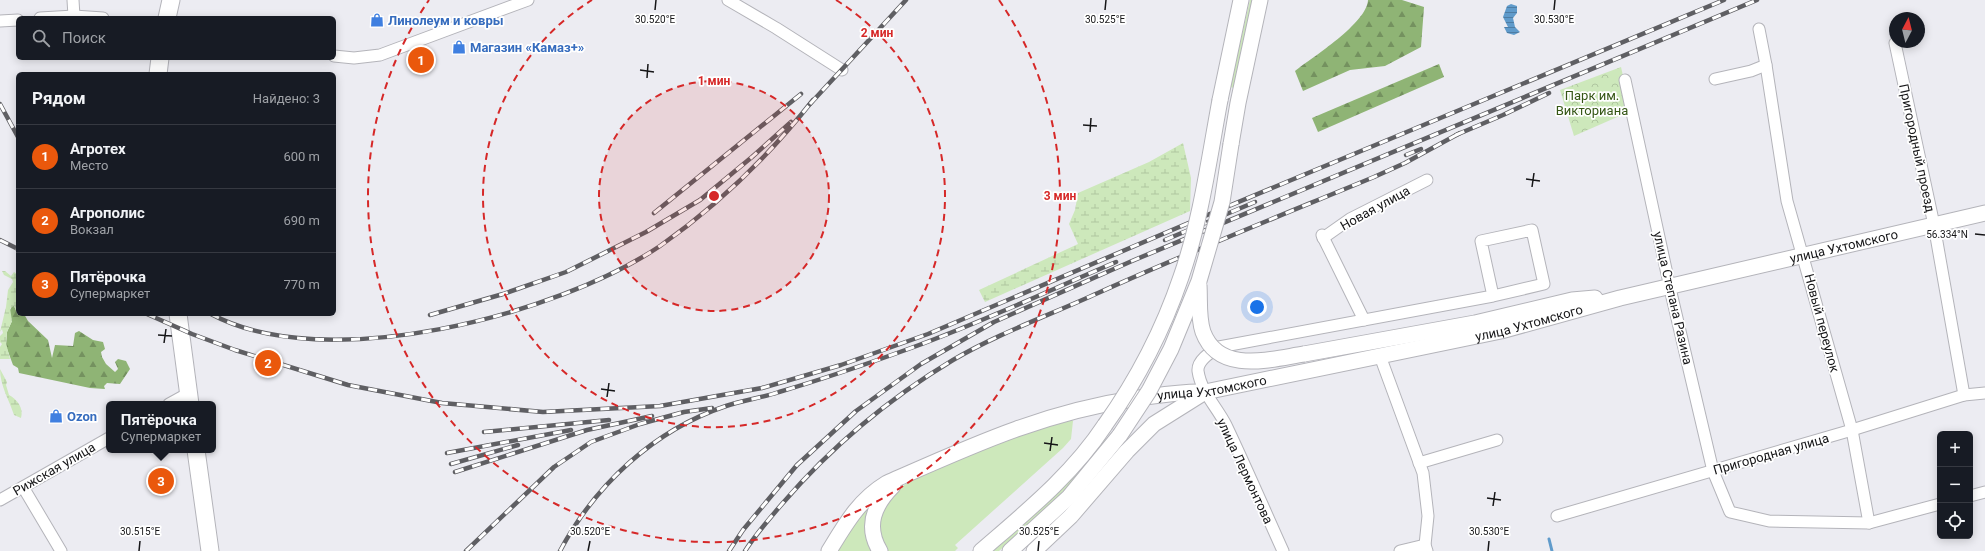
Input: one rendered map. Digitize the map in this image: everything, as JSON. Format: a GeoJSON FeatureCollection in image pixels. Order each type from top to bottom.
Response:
{"type":"FeatureCollection","features":[{"type":"Feature","properties":{"kind":"main road"},"geometry":{"type":"LineString","coordinates":[[167,16],[171,0]]}},
{"type":"Feature","properties":{"kind":"main road"},"geometry":{"type":"LineString","coordinates":[[981,551],[1055,486],[1075,465],[1105,425],[1131,385],[1153,344],[1169,310],[1181,277],[1201,202],[1220,100],[1242,0]]}},
{"type":"Feature","properties":{"kind":"main road"},"geometry":{"type":"LineString","coordinates":[[1010,551],[1069,497],[1120,435],[1149,391],[1171,349],[1199,281],[1222,202],[1238,103],[1260,0]]}},
{"type":"Feature","properties":{"kind":"main road"},"geometry":{"type":"LineString","coordinates":[[158,72],[160,60]]}},
{"type":"Feature","properties":{"kind":"main road","name":"улица Ухтомского"},"geometry":{"type":"LineString","coordinates":[[908,474],[1019,427],[1069,411],[1104,403],[1184,391],[1205,392],[1501,331],[1620,298],[1803,254],[1985,213]]}},
{"type":"Feature","properties":{"kind":"main road"},"geometry":{"type":"LineString","coordinates":[[1199,281],[1203,331],[1208,342],[1224,356],[1241,362],[1257,362],[1475,323],[1572,300],[1620,298]]}},
{"type":"Feature","properties":{"kind":"main road"},"geometry":{"type":"LineString","coordinates":[[178,316],[189,398]]}},
{"type":"Feature","properties":{"kind":"main road"},"geometry":{"type":"LineString","coordinates":[[1034,551],[1071,516],[1126,451],[1154,424],[1205,392]]}},
{"type":"Feature","properties":{"kind":"main road"},"geometry":{"type":"LineString","coordinates":[[196,453],[210,551]]}},
{"type":"Feature","properties":{"kind":"main road"},"geometry":{"type":"LineString","coordinates":[[829,551],[859,505],[874,491],[908,474]]}},
{"type":"Feature","properties":{"kind":"main road"},"geometry":{"type":"LineString","coordinates":[[880,551],[873,533],[875,509],[882,497],[908,474]]}},
{"type":"Feature","properties":{"kind":"street"},"geometry":{"type":"LineString","coordinates":[[74,0],[74,16]]}},
{"type":"Feature","properties":{"kind":"street"},"geometry":{"type":"LineString","coordinates":[[336,56],[354,58],[380,55],[528,0]]}},
{"type":"Feature","properties":{"kind":"street"},"geometry":{"type":"LineString","coordinates":[[728,0],[776,28],[842,70]]}},
{"type":"Feature","properties":{"kind":"street"},"geometry":{"type":"LineString","coordinates":[[0,21],[16,20]]}},
{"type":"Feature","properties":{"kind":"street","name":"Новый переулок"},"geometry":{"type":"LineString","coordinates":[[1759,29],[1787,201],[1852,430],[1869,523]]}},
{"type":"Feature","properties":{"kind":"street","name":"Пригородный проезд"},"geometry":{"type":"LineString","coordinates":[[1896,48],[1934,225],[1964,395]]}},
{"type":"Feature","properties":{"kind":"street"},"geometry":{"type":"LineString","coordinates":[[1715,79],[1751,71],[1766,65]]}},
{"type":"Feature","properties":{"kind":"street","name":"улица Степана Разина"},"geometry":{"type":"LineString","coordinates":[[1625,80],[1670,286],[1713,471],[1730,512],[1769,521],[1869,523]]}},
{"type":"Feature","properties":{"kind":"street","name":"Новая улица"},"geometry":{"type":"LineString","coordinates":[[1364,320],[1323,237],[1350,219],[1427,180]]}},
{"type":"Feature","properties":{"kind":"street"},"geometry":{"type":"LineString","coordinates":[[1364,320],[1493,296],[1544,284],[1532,230],[1481,241],[1493,296]]}},
{"type":"Feature","properties":{"kind":"street","name":"улица Лермонтова"},"geometry":{"type":"LineString","coordinates":[[1283,551],[1225,423],[1205,392],[1198,370],[1199,364],[1210,352],[1219,347],[1364,320]]}},
{"type":"Feature","properties":{"kind":"street"},"geometry":{"type":"LineString","coordinates":[[1380,356],[1423,473],[1428,516],[1426,548],[1400,551]]}},
{"type":"Feature","properties":{"kind":"street","name":"Пригородная улица"},"geometry":{"type":"LineString","coordinates":[[1557,516],[1852,430],[1964,395],[1985,393]]}},
{"type":"Feature","properties":{"kind":"street"},"geometry":{"type":"LineString","coordinates":[[179,401],[189,398]]}},
{"type":"Feature","properties":{"kind":"street","name":"Рижская улица"},"geometry":{"type":"LineString","coordinates":[[0,500],[106,440]]}},
{"type":"Feature","properties":{"kind":"street"},"geometry":{"type":"LineString","coordinates":[[1419,463],[1497,440]]}},
{"type":"Feature","properties":{"kind":"street"},"geometry":{"type":"LineString","coordinates":[[24,487],[61,551]]}},
{"type":"Feature","properties":{"kind":"street"},"geometry":{"type":"LineString","coordinates":[[1973,495],[1985,492]]}},
{"type":"Feature","properties":{"kind":"street"},"geometry":{"type":"LineString","coordinates":[[1869,523],[1937,505]]}},
{"type":"Feature","properties":{"kind":"green space"},"geometry":{"type":"Polygon","coordinates":[[[1250,0],[1254,0],[1234,88],[1230,87],[1250,0]]]}},
{"type":"Feature","properties":{"kind":"green space"},"geometry":{"type":"Polygon","coordinates":[[[1368,0],[1402,0],[1424,7],[1421,47],[1385,66],[1350,70],[1303,91],[1295,71],[1349,29],[1359,19],[1368,0]]]}},
{"type":"Feature","properties":{"kind":"green space"},"geometry":{"type":"Polygon","coordinates":[[[1439,64],[1444,77],[1318,132],[1312,118],[1439,64]]]}},
{"type":"Feature","properties":{"kind":"green space","name":"Парк им. Викториана"},"geometry":{"type":"Polygon","coordinates":[[[1621,67],[1631,111],[1574,136],[1560,90],[1621,67]]]}},
{"type":"Feature","properties":{"kind":"green space"},"geometry":{"type":"Polygon","coordinates":[[[1183,143],[1191,178],[1190,211],[985,302],[979,290],[1078,244],[1069,224],[1075,210],[1078,193],[1149,162],[1183,143]]]}},
{"type":"Feature","properties":{"kind":"green space"},"geometry":{"type":"Polygon","coordinates":[[[2,271],[5,271],[11,276],[14,272],[16,273],[16,310],[14,306],[10,308],[12,321],[7,332],[6,343],[10,359],[0,359],[0,347],[2,344],[0,342],[0,336],[3,333],[2,329],[0,332],[6,307],[8,290],[13,282],[12,279],[4,275],[2,271]]]}},
{"type":"Feature","properties":{"kind":"green space"},"geometry":{"type":"Polygon","coordinates":[[[12,306],[14,306],[16,316],[25,316],[28,321],[48,340],[52,358],[55,345],[73,346],[75,333],[79,331],[93,340],[103,342],[105,349],[101,352],[102,357],[106,364],[115,372],[118,369],[115,362],[118,359],[126,361],[130,369],[120,384],[107,383],[104,386],[105,389],[90,388],[19,373],[18,368],[13,365],[6,346],[7,332],[12,321],[9,312],[12,306]]]}},
{"type":"Feature","properties":{"kind":"green space"},"geometry":{"type":"Polygon","coordinates":[[[0,369],[7,382],[6,385],[9,395],[17,401],[21,407],[21,418],[14,415],[3,387],[0,369]]]}},
{"type":"Feature","properties":{"kind":"green space"},"geometry":{"type":"Polygon","coordinates":[[[1071,419],[1073,421],[1071,439],[1063,448],[955,545],[958,548],[955,551],[887,551],[882,542],[879,531],[879,515],[889,498],[905,485],[916,478],[957,460],[1071,419]]]}},
{"type":"Feature","properties":{"kind":"green space"},"geometry":{"type":"Polygon","coordinates":[[[1104,439],[1108,441],[1070,486],[1035,520],[999,551],[992,551],[1051,498],[1104,439]]]}},
{"type":"Feature","properties":{"kind":"green space"},"geometry":{"type":"Polygon","coordinates":[[[870,502],[874,551],[836,551],[870,502]]]}},
{"type":"Feature","properties":{"kind":"water"},"geometry":{"type":"Polygon","coordinates":[[[1511,4],[1517,6],[1517,13],[1513,18],[1515,27],[1520,32],[1514,35],[1507,33],[1504,27],[1508,27],[1503,17],[1507,6],[1511,4]]]}},
{"type":"Feature","properties":{"kind":"waterway"},"geometry":{"type":"LineString","coordinates":[[1549,539],[1552,551]]}},
{"type":"Feature","properties":{"kind":"railway"},"geometry":{"type":"LineString","coordinates":[[810,104],[906,0]]}},
{"type":"Feature","properties":{"kind":"railway"},"geometry":{"type":"LineString","coordinates":[[152,316],[192,334],[235,350],[348,385],[442,403],[543,412],[660,406],[762,388],[841,365],[928,334],[1212,213],[1724,0]]}},
{"type":"Feature","properties":{"kind":"railway"},"geometry":{"type":"LineString","coordinates":[[729,551],[743,530],[797,465],[856,411],[921,364],[994,322],[1132,261],[1757,0]]}},
{"type":"Feature","properties":{"kind":"railway"},"geometry":{"type":"LineString","coordinates":[[1456,135],[1549,93]]}},
{"type":"Feature","properties":{"kind":"railway"},"geometry":{"type":"LineString","coordinates":[[654,213],[801,94]]}},
{"type":"Feature","properties":{"kind":"railway"},"geometry":{"type":"LineString","coordinates":[[216,316],[259,332],[315,339],[376,338],[440,329],[503,314],[563,294],[616,271],[660,246],[702,214],[761,160],[813,100]]}},
{"type":"Feature","properties":{"kind":"railway"},"geometry":{"type":"LineString","coordinates":[[0,104],[16,133]]}},
{"type":"Feature","properties":{"kind":"railway"},"geometry":{"type":"LineString","coordinates":[[430,315],[503,294],[566,272],[646,232],[700,200],[791,122]]}},
{"type":"Feature","properties":{"kind":"railway"},"geometry":{"type":"LineString","coordinates":[[745,551],[782,504],[840,444],[906,391],[970,350],[1132,278],[1374,177],[1405,163],[1460,133]]}},
{"type":"Feature","properties":{"kind":"railway"},"geometry":{"type":"LineString","coordinates":[[1406,155],[1421,149]]}},
{"type":"Feature","properties":{"kind":"railway"},"geometry":{"type":"LineString","coordinates":[[1165,240],[1255,202]]}},
{"type":"Feature","properties":{"kind":"railway"},"geometry":{"type":"LineString","coordinates":[[0,240],[16,248]]}},
{"type":"Feature","properties":{"kind":"railway"},"geometry":{"type":"LineString","coordinates":[[560,551],[574,527],[609,482],[651,445],[700,416],[732,404],[773,394],[828,377],[911,348],[988,317],[1116,262]]}},
{"type":"Feature","properties":{"kind":"railway"},"geometry":{"type":"LineString","coordinates":[[466,551],[554,467],[591,442],[640,424],[684,412],[712,408]]}},
{"type":"Feature","properties":{"kind":"railway"},"geometry":{"type":"LineString","coordinates":[[455,472],[587,430],[652,416]]}},
{"type":"Feature","properties":{"kind":"railway"},"geometry":{"type":"LineString","coordinates":[[484,432],[609,420]]}},
{"type":"Feature","properties":{"kind":"railway"},"geometry":{"type":"LineString","coordinates":[[447,453],[571,430]]}},
{"type":"Feature","properties":{"kind":"railway"},"geometry":{"type":"LineString","coordinates":[[451,464],[518,445]]}},
{"type":"Feature","properties":{"kind":"place","name":"Линолеум и ковры"},"geometry":{"type":"Point","coordinates":[377,20]}},
{"type":"Feature","properties":{"kind":"place","name":"Магазин «Камаз+»"},"geometry":{"type":"Point","coordinates":[459,47]}},
{"type":"Feature","properties":{"kind":"place","name":"Агротех"},"geometry":{"type":"Point","coordinates":[421,60]}},
{"type":"Feature","properties":{"kind":"place","name":"Агрополис"},"geometry":{"type":"Point","coordinates":[268,363]}},
{"type":"Feature","properties":{"kind":"place","name":"Ozon"},"geometry":{"type":"Point","coordinates":[56,416]}},
{"type":"Feature","properties":{"kind":"place","name":"Пятёрочка"},"geometry":{"type":"Point","coordinates":[161,481]}}]}
